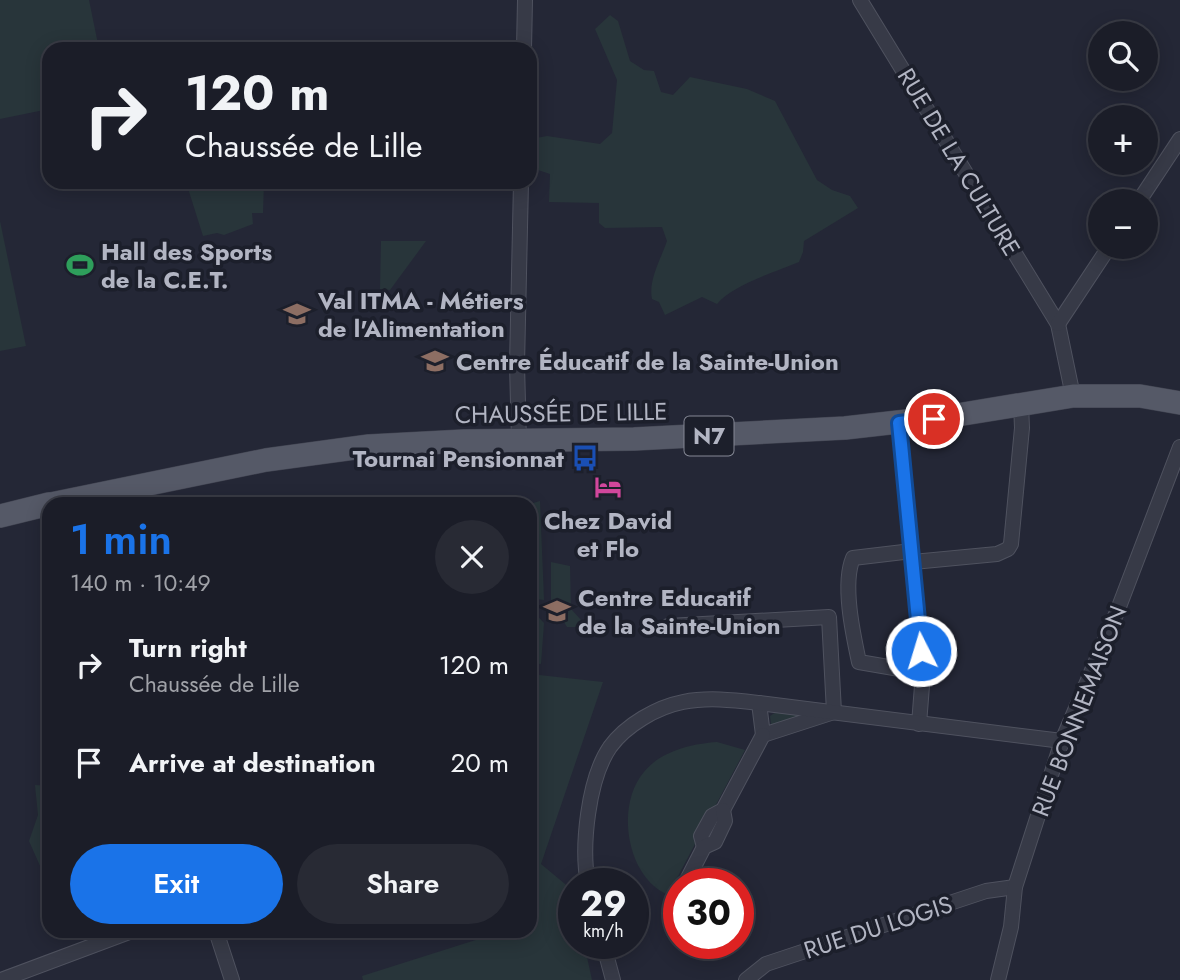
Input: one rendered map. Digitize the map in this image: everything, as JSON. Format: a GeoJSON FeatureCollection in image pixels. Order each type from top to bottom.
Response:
{"type":"FeatureCollection","features":[{"type":"Feature","properties":{"kind":"main road","name":"CHAUSSÉE DE LILLE"},"geometry":{"type":"LineString","coordinates":[[82,497],[266,460],[369,446],[716,435],[899,423],[1073,396],[1140,396],[1180,402]]}},
{"type":"Feature","properties":{"kind":"main road","name":"N7"},"geometry":{"type":"LineString","coordinates":[[0,516],[42,506]]}},
{"type":"Feature","properties":{"kind":"street"},"geometry":{"type":"LineString","coordinates":[[524,42],[525,0]]}},
{"type":"Feature","properties":{"kind":"street","name":"RUE DE LA CULTURE"},"geometry":{"type":"LineString","coordinates":[[860,0],[1058,324],[1073,396]]}},
{"type":"Feature","properties":{"kind":"street"},"geometry":{"type":"LineString","coordinates":[[1147,189],[1180,139]]}},
{"type":"Feature","properties":{"kind":"street"},"geometry":{"type":"LineString","coordinates":[[519,441],[517,365],[521,189]]}},
{"type":"Feature","properties":{"kind":"street"},"geometry":{"type":"LineString","coordinates":[[1058,324],[1101,259]]}},
{"type":"Feature","properties":{"kind":"street"},"geometry":{"type":"LineString","coordinates":[[923,674],[859,662],[852,626],[848,568],[853,558],[997,554],[1007,549],[1011,544],[1021,441],[1021,404]]}},
{"type":"Feature","properties":{"kind":"street"},"geometry":{"type":"LineString","coordinates":[[899,423],[923,674],[919,724]]}},
{"type":"Feature","properties":{"kind":"street","name":"RUE BONNEMAISON"},"geometry":{"type":"LineString","coordinates":[[998,980],[1011,926],[1015,887],[1062,741],[1118,611],[1180,447]]}},
{"type":"Feature","properties":{"kind":"street"},"geometry":{"type":"LineString","coordinates":[[668,626],[829,617],[835,712]]}},
{"type":"Feature","properties":{"kind":"street"},"geometry":{"type":"LineString","coordinates":[[587,868],[586,832],[589,803],[610,747],[630,728],[655,711],[682,702],[713,699],[759,702],[1062,741]]}},
{"type":"Feature","properties":{"kind":"street"},"geometry":{"type":"LineString","coordinates":[[693,868],[704,847],[715,842],[725,821],[723,810],[763,735],[759,702]]}},
{"type":"Feature","properties":{"kind":"street"},"geometry":{"type":"LineString","coordinates":[[763,735],[835,712]]}},
{"type":"Feature","properties":{"kind":"street","name":"RUE DU LOGIS"},"geometry":{"type":"LineString","coordinates":[[746,980],[766,964],[986,891],[1015,887]]}},
{"type":"Feature","properties":{"kind":"street"},"geometry":{"type":"LineString","coordinates":[[1,980],[113,938]]}},
{"type":"Feature","properties":{"kind":"street"},"geometry":{"type":"LineString","coordinates":[[218,938],[232,980]]}},
{"type":"Feature","properties":{"kind":"street"},"geometry":{"type":"LineString","coordinates":[[607,959],[613,980]]}},
{"type":"Feature","properties":{"kind":"shaded area"},"geometry":{"type":"Polygon","coordinates":[[[0,0],[89,0],[98,42],[42,42],[42,110],[0,119],[0,0]]]}},
{"type":"Feature","properties":{"kind":"shaded area"},"geometry":{"type":"Polygon","coordinates":[[[610,15],[618,21],[630,61],[644,70],[654,71],[661,92],[673,95],[690,77],[747,89],[775,101],[817,180],[832,190],[850,196],[858,208],[804,241],[799,262],[744,285],[717,304],[702,297],[665,315],[659,302],[652,299],[651,292],[653,277],[667,241],[662,227],[605,228],[599,223],[599,203],[549,202],[550,174],[538,170],[537,167],[537,138],[547,136],[600,144],[612,133],[617,80],[595,29],[610,15]]]}},
{"type":"Feature","properties":{"kind":"shaded area"},"geometry":{"type":"Polygon","coordinates":[[[188,189],[264,189],[263,213],[252,213],[253,224],[224,235],[217,233],[203,236],[188,189]]]}},
{"type":"Feature","properties":{"kind":"shaded area"},"geometry":{"type":"Polygon","coordinates":[[[0,221],[26,346],[0,351],[0,221]]]}},
{"type":"Feature","properties":{"kind":"shaded area"},"geometry":{"type":"Polygon","coordinates":[[[381,241],[426,241],[390,290],[380,289],[381,241]]]}},
{"type":"Feature","properties":{"kind":"shaded area"},"geometry":{"type":"Polygon","coordinates":[[[540,501],[544,600],[537,599],[537,502],[540,501]]]}},
{"type":"Feature","properties":{"kind":"shaded area"},"geometry":{"type":"Polygon","coordinates":[[[551,562],[570,566],[571,609],[581,620],[580,627],[567,627],[564,622],[551,617],[551,562]]]}},
{"type":"Feature","properties":{"kind":"shaded area"},"geometry":{"type":"Polygon","coordinates":[[[537,616],[544,623],[541,664],[537,664],[537,616]]]}},
{"type":"Feature","properties":{"kind":"shaded area"},"geometry":{"type":"Polygon","coordinates":[[[537,675],[603,682],[541,864],[558,878],[558,959],[587,959],[592,980],[363,980],[362,976],[482,938],[537,938],[537,675]]]}},
{"type":"Feature","properties":{"kind":"shaded area"},"geometry":{"type":"Polygon","coordinates":[[[776,712],[808,716],[776,727],[771,724],[770,716],[776,712]]]}},
{"type":"Feature","properties":{"kind":"shaded area"},"geometry":{"type":"Polygon","coordinates":[[[717,742],[745,750],[682,868],[663,868],[663,892],[649,880],[649,868],[640,868],[631,847],[628,815],[631,799],[636,784],[651,765],[668,754],[717,742]]]}},
{"type":"Feature","properties":{"kind":"shaded area"},"geometry":{"type":"Polygon","coordinates":[[[35,785],[42,786],[42,870],[29,841],[38,815],[35,785]]]}},
{"type":"Feature","properties":{"kind":"shaded area"},"geometry":{"type":"Polygon","coordinates":[[[417,938],[482,938],[417,940],[417,938]]]}},
{"type":"Feature","properties":{"kind":"place","name":"Hall des Sports de la C.E.T."},"geometry":{"type":"Point","coordinates":[80,265]}},
{"type":"Feature","properties":{"kind":"place","name":"Val ITMA - Métiers de l'Alimentation"},"geometry":{"type":"Point","coordinates":[297,314]}},
{"type":"Feature","properties":{"kind":"place","name":"Centre Éducatif de la Sainte-Union"},"geometry":{"type":"Point","coordinates":[435,361]}},
{"type":"Feature","properties":{"kind":"place","name":"Tournai Pensionnat"},"geometry":{"type":"Point","coordinates":[585,458]}},
{"type":"Feature","properties":{"kind":"place","name":"Chez David et Flo"},"geometry":{"type":"Point","coordinates":[608,487]}},
{"type":"Feature","properties":{"kind":"place","name":"Centre Educatif de la Sainte-Union"},"geometry":{"type":"Point","coordinates":[557,611]}},
{"type":"Feature","properties":{"kind":"route"},"geometry":{"type":"LineString","coordinates":[[921,651],[899,423],[934,419]]}}]}
